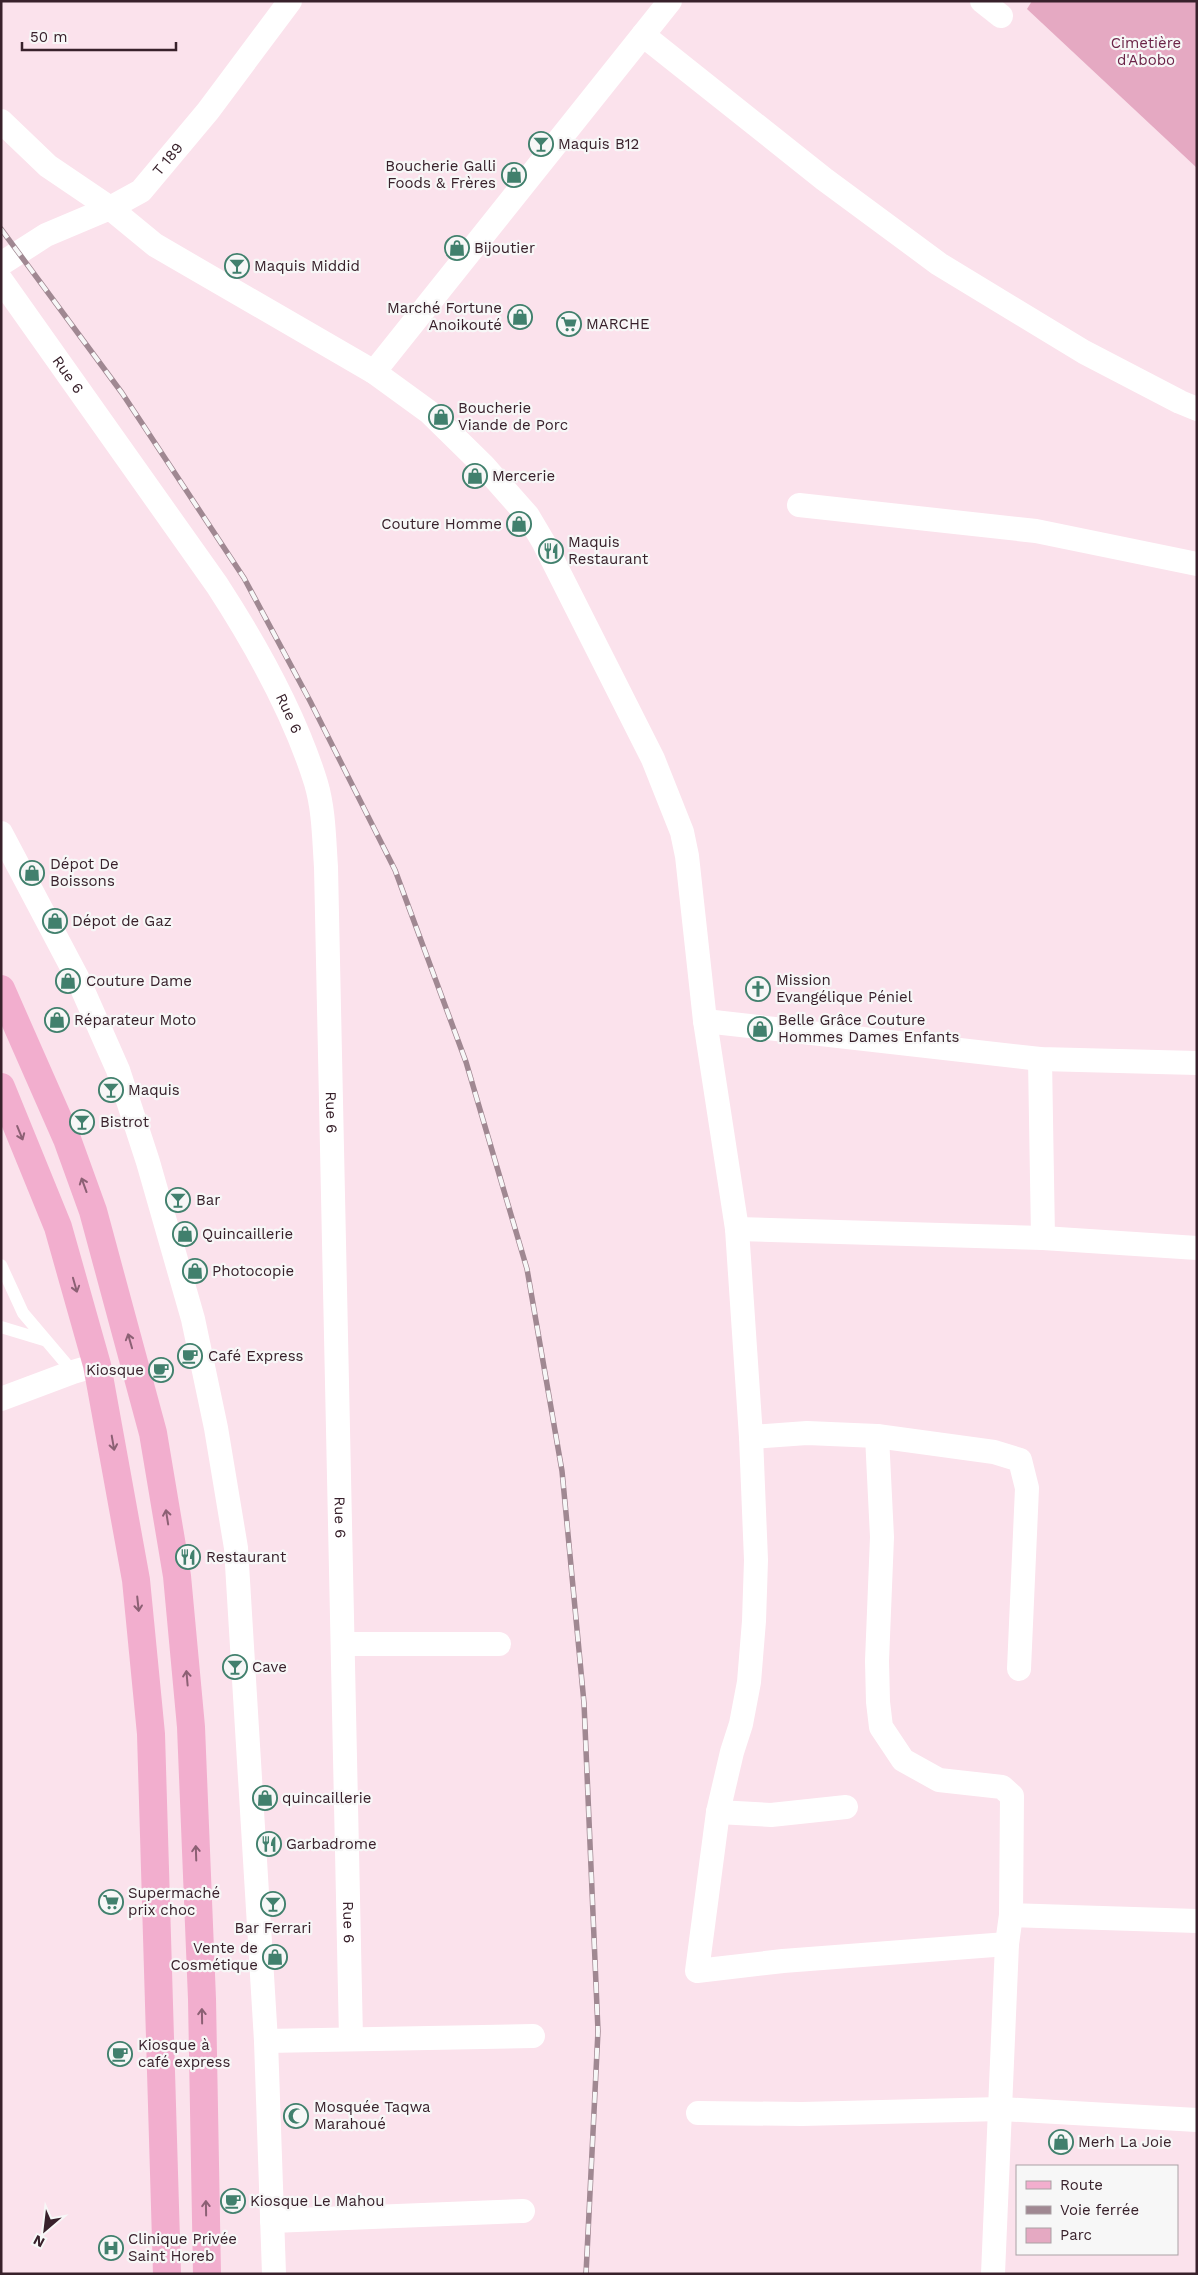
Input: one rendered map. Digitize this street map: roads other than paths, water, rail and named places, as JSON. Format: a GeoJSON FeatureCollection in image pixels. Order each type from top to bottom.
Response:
{"type":"FeatureCollection","features":[{"type":"Feature","properties":{"kind":"main road"},"geometry":{"type":"LineString","coordinates":[[1,990],[67,1139],[93,1211],[153,1433],[177,1576],[191,1727],[202,1999],[207,2274]]}},
{"type":"Feature","properties":{"kind":"main road"},"geometry":{"type":"LineString","coordinates":[[1,1088],[58,1227],[85,1369],[136,1580],[151,1734],[167,2274]]}},
{"type":"Feature","properties":{"kind":"street","name":"T 189"},"geometry":{"type":"LineString","coordinates":[[1,264],[46,235],[110,208],[141,191],[208,111],[290,1]]}},
{"type":"Feature","properties":{"kind":"street"},"geometry":{"type":"LineString","coordinates":[[374,372],[670,1]]}},
{"type":"Feature","properties":{"kind":"street"},"geometry":{"type":"LineString","coordinates":[[982,1],[1000,16]]}},
{"type":"Feature","properties":{"kind":"street"},"geometry":{"type":"LineString","coordinates":[[644,35],[824,179],[939,264],[1084,352],[1197,409]]}},
{"type":"Feature","properties":{"kind":"street"},"geometry":{"type":"LineString","coordinates":[[1,121],[48,166],[110,208],[155,245],[374,372],[429,412],[483,465],[528,516],[544,543],[654,759],[682,832],[687,856],[706,1021],[737,1229],[751,1437],[756,1560],[753,1630],[748,1682],[741,1724],[732,1752],[718,1812],[697,1971],[783,1962],[1007,1944]]}},
{"type":"Feature","properties":{"kind":"street","name":"Rue 6"},"geometry":{"type":"LineString","coordinates":[[1,280],[217,586],[248,634],[302,746],[316,785],[322,821],[326,867],[352,2039]]}},
{"type":"Feature","properties":{"kind":"street"},"geometry":{"type":"LineString","coordinates":[[799,504],[1036,531],[1197,564]]}},
{"type":"Feature","properties":{"kind":"street"},"geometry":{"type":"LineString","coordinates":[[1,833],[77,977],[118,1070],[148,1162],[195,1328],[216,1428],[236,1548],[266,2042],[274,2274]]}},
{"type":"Feature","properties":{"kind":"street"},"geometry":{"type":"LineString","coordinates":[[706,1021],[1040,1059],[1197,1063]]}},
{"type":"Feature","properties":{"kind":"street"},"geometry":{"type":"LineString","coordinates":[[1040,1059],[1043,1238]]}},
{"type":"Feature","properties":{"kind":"street"},"geometry":{"type":"LineString","coordinates":[[737,1229],[1043,1238],[1197,1248]]}},
{"type":"Feature","properties":{"kind":"street"},"geometry":{"type":"LineString","coordinates":[[1,1399],[85,1369]]}},
{"type":"Feature","properties":{"kind":"street"},"geometry":{"type":"LineString","coordinates":[[751,1437],[807,1433],[877,1436],[994,1452],[1020,1460],[1027,1488],[1019,1669]]}},
{"type":"Feature","properties":{"kind":"street"},"geometry":{"type":"LineString","coordinates":[[877,1436],[882,1537],[877,1661],[881,1727],[904,1760],[939,1780],[1002,1787],[1012,1796],[1010,1915],[1007,1944],[994,2274]]}},
{"type":"Feature","properties":{"kind":"street"},"geometry":{"type":"LineString","coordinates":[[344,1644],[499,1644]]}},
{"type":"Feature","properties":{"kind":"street"},"geometry":{"type":"LineString","coordinates":[[718,1812],[771,1815],[846,1807]]}},
{"type":"Feature","properties":{"kind":"street"},"geometry":{"type":"LineString","coordinates":[[1010,1915],[1197,1921]]}},
{"type":"Feature","properties":{"kind":"street"},"geometry":{"type":"LineString","coordinates":[[266,2042],[533,2036]]}},
{"type":"Feature","properties":{"kind":"street"},"geometry":{"type":"LineString","coordinates":[[698,2113],[802,2114],[1001,2109],[1197,2120]]}},
{"type":"Feature","properties":{"kind":"street"},"geometry":{"type":"LineString","coordinates":[[272,2220],[523,2211]]}},
{"type":"Feature","properties":{"kind":"lane"},"geometry":{"type":"LineString","coordinates":[[1,1265],[23,1313],[45,1340],[85,1369]]}},
{"type":"Feature","properties":{"kind":"lane"},"geometry":{"type":"LineString","coordinates":[[1,1327],[45,1340]]}},
{"type":"Feature","properties":{"kind":"railway"},"geometry":{"type":"LineString","coordinates":[[1,229],[122,393],[244,578],[310,701],[395,870],[466,1062],[527,1269],[562,1471],[584,1703],[598,2031],[586,2274]]}},
{"type":"Feature","properties":{"kind":"place","name":"Maquis B12"},"geometry":{"type":"Point","coordinates":[541,144]}},
{"type":"Feature","properties":{"kind":"place","name":"Boucherie Galli Foods & Frères"},"geometry":{"type":"Point","coordinates":[514,175]}},
{"type":"Feature","properties":{"kind":"place","name":"Bijoutier"},"geometry":{"type":"Point","coordinates":[457,248]}},
{"type":"Feature","properties":{"kind":"place","name":"Maquis Middid"},"geometry":{"type":"Point","coordinates":[237,266]}},
{"type":"Feature","properties":{"kind":"place","name":"Marché Fortune Anoikouté"},"geometry":{"type":"Point","coordinates":[520,317]}},
{"type":"Feature","properties":{"kind":"place","name":"MARCHE"},"geometry":{"type":"Point","coordinates":[569,324]}},
{"type":"Feature","properties":{"kind":"place","name":"Boucherie Viande de Porc"},"geometry":{"type":"Point","coordinates":[441,417]}},
{"type":"Feature","properties":{"kind":"place","name":"Mercerie"},"geometry":{"type":"Point","coordinates":[475,476]}},
{"type":"Feature","properties":{"kind":"place","name":"Couture Homme"},"geometry":{"type":"Point","coordinates":[519,524]}},
{"type":"Feature","properties":{"kind":"place","name":"Maquis Restaurant"},"geometry":{"type":"Point","coordinates":[551,551]}},
{"type":"Feature","properties":{"kind":"place","name":"Dépot De Boissons"},"geometry":{"type":"Point","coordinates":[32,873]}},
{"type":"Feature","properties":{"kind":"place","name":"Dépot de Gaz"},"geometry":{"type":"Point","coordinates":[55,921]}},
{"type":"Feature","properties":{"kind":"place","name":"Couture Dame"},"geometry":{"type":"Point","coordinates":[68,981]}},
{"type":"Feature","properties":{"kind":"place","name":"Mission Evangélique Péniel"},"geometry":{"type":"Point","coordinates":[758,989]}},
{"type":"Feature","properties":{"kind":"place","name":"Réparateur Moto"},"geometry":{"type":"Point","coordinates":[57,1020]}},
{"type":"Feature","properties":{"kind":"place","name":"Belle Grâce Couture Hommes Dames Enfants"},"geometry":{"type":"Point","coordinates":[760,1029]}},
{"type":"Feature","properties":{"kind":"place","name":"Maquis"},"geometry":{"type":"Point","coordinates":[111,1090]}},
{"type":"Feature","properties":{"kind":"place","name":"Bistrot"},"geometry":{"type":"Point","coordinates":[82,1122]}},
{"type":"Feature","properties":{"kind":"place","name":"Bar"},"geometry":{"type":"Point","coordinates":[178,1200]}},
{"type":"Feature","properties":{"kind":"place","name":"Quincaillerie"},"geometry":{"type":"Point","coordinates":[185,1234]}},
{"type":"Feature","properties":{"kind":"place","name":"Photocopie"},"geometry":{"type":"Point","coordinates":[195,1271]}},
{"type":"Feature","properties":{"kind":"place","name":"Café Express"},"geometry":{"type":"Point","coordinates":[190,1356]}},
{"type":"Feature","properties":{"kind":"place","name":"Kiosque"},"geometry":{"type":"Point","coordinates":[161,1370]}},
{"type":"Feature","properties":{"kind":"place","name":"Restaurant"},"geometry":{"type":"Point","coordinates":[188,1557]}},
{"type":"Feature","properties":{"kind":"place","name":"Cave"},"geometry":{"type":"Point","coordinates":[235,1667]}},
{"type":"Feature","properties":{"kind":"place","name":"quincaillerie"},"geometry":{"type":"Point","coordinates":[265,1798]}},
{"type":"Feature","properties":{"kind":"place","name":"Garbadrome"},"geometry":{"type":"Point","coordinates":[269,1844]}},
{"type":"Feature","properties":{"kind":"place","name":"Supermaché prix choc"},"geometry":{"type":"Point","coordinates":[111,1902]}},
{"type":"Feature","properties":{"kind":"place","name":"Bar Ferrari"},"geometry":{"type":"Point","coordinates":[273,1904]}},
{"type":"Feature","properties":{"kind":"place","name":"Vente de Cosmétique"},"geometry":{"type":"Point","coordinates":[275,1957]}},
{"type":"Feature","properties":{"kind":"place","name":"Kiosque à café express"},"geometry":{"type":"Point","coordinates":[120,2054]}},
{"type":"Feature","properties":{"kind":"place","name":"Mosquée Taqwa Marahoué"},"geometry":{"type":"Point","coordinates":[296,2116]}},
{"type":"Feature","properties":{"kind":"place","name":"Merh La Joie"},"geometry":{"type":"Point","coordinates":[1061,2142]}},
{"type":"Feature","properties":{"kind":"place","name":"Kiosque Le Mahou"},"geometry":{"type":"Point","coordinates":[233,2201]}},
{"type":"Feature","properties":{"kind":"place","name":"Clinique Privée Saint Horeb"},"geometry":{"type":"Point","coordinates":[111,2248]}},
{"type":"Feature","properties":{"kind":"park label","name":"Cimetière d'Abobo"},"geometry":{"type":"Point","coordinates":[1146,52]}}]}
